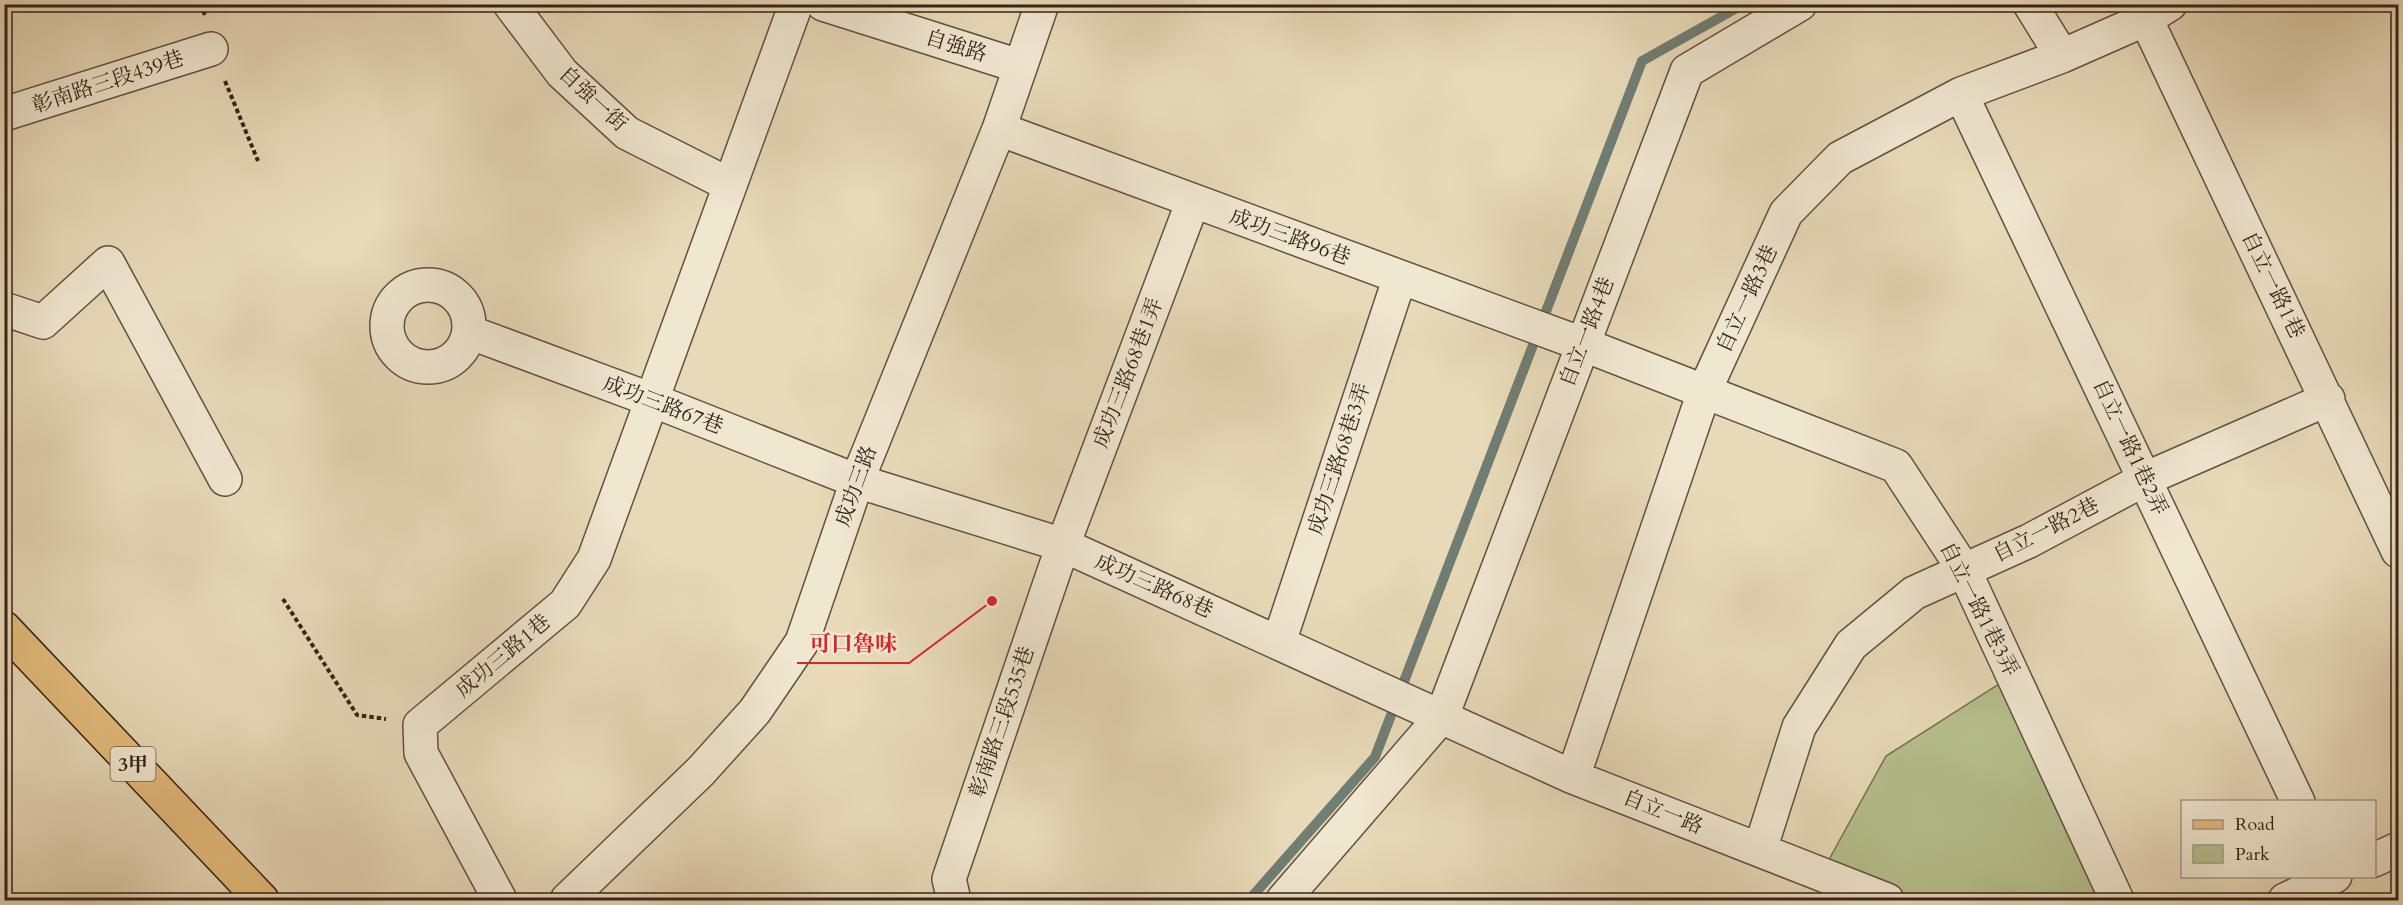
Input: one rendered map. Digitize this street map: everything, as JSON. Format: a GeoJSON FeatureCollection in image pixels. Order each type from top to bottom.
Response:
{"type":"FeatureCollection","features":[{"type":"Feature","properties":{"kind":"main road","name":"3甲"},"geometry":{"type":"LineString","coordinates":[[4,628],[262,900]]}},
{"type":"Feature","properties":{"kind":"street","name":"自強一街"},"geometry":{"type":"LineString","coordinates":[[510,4],[562,73],[627,133],[730,185]]}},
{"type":"Feature","properties":{"kind":"street","name":"成功三路1巷"},"geometry":{"type":"LineString","coordinates":[[420,725],[565,604],[594,559],[796,4]]}},
{"type":"Feature","properties":{"kind":"street","name":"自強路"},"geometry":{"type":"LineString","coordinates":[[823,4],[1019,66]]}},
{"type":"Feature","properties":{"kind":"street","name":"成功三路"},"geometry":{"type":"LineString","coordinates":[[584,894],[755,711],[802,642],[857,481],[999,129],[1042,4]]}},
{"type":"Feature","properties":{"kind":"street","name":"自立一路4巷"},"geometry":{"type":"LineString","coordinates":[[1442,716],[1687,70],[1800,4]]}},
{"type":"Feature","properties":{"kind":"street"},"geometry":{"type":"LineString","coordinates":[[2030,4],[2061,56]]}},
{"type":"Feature","properties":{"kind":"street","name":"自立一路3巷"},"geometry":{"type":"LineString","coordinates":[[1573,777],[1704,392],[1786,213],[1840,158],[1961,93],[2061,56],[2158,12]]}},
{"type":"Feature","properties":{"kind":"street","name":"自立一路1巷"},"geometry":{"type":"LineString","coordinates":[[2158,12],[2328,399],[2398,551]]}},
{"type":"Feature","properties":{"kind":"street","name":"彰南路三段439巷"},"geometry":{"type":"LineString","coordinates":[[4,114],[211,49]]}},
{"type":"Feature","properties":{"kind":"street","name":"自立一路1巷2弄"},"geometry":{"type":"LineString","coordinates":[[1961,93],[2298,800]]}},
{"type":"Feature","properties":{"kind":"street","name":"成功三路96巷"},"geometry":{"type":"LineString","coordinates":[[999,129],[1582,344]]}},
{"type":"Feature","properties":{"kind":"street","name":"成功三路68巷1弄"},"geometry":{"type":"LineString","coordinates":[[1063,545],[1193,201]]}},
{"type":"Feature","properties":{"kind":"street"},"geometry":{"type":"LineString","coordinates":[[4,309],[43,322],[108,263],[225,479]]}},
{"type":"Feature","properties":{"kind":"street","name":"成功三路68巷3弄"},"geometry":{"type":"LineString","coordinates":[[1279,642],[1400,277]]}},
{"type":"Feature","properties":{"kind":"street","name":"成功三路67巷"},"geometry":{"type":"LineString","coordinates":[[469,332],[652,400],[857,481]]}},
{"type":"Feature","properties":{"kind":"street","name":"自立一路1巷3弄"},"geometry":{"type":"LineString","coordinates":[[1582,344],[1896,466],[1964,570],[2117,900]]}},
{"type":"Feature","properties":{"kind":"street","name":"自立一路2巷"},"geometry":{"type":"LineString","coordinates":[[1760,850],[1799,727],[1851,645],[1914,593],[2029,541],[2145,479],[2328,399]]}},
{"type":"Feature","properties":{"kind":"street","name":"成功三路68巷"},"geometry":{"type":"LineString","coordinates":[[857,481],[1063,545],[1442,716]]}},
{"type":"Feature","properties":{"kind":"street","name":"彰南路三段535巷"},"geometry":{"type":"LineString","coordinates":[[954,900],[949,879],[1063,545]]}},
{"type":"Feature","properties":{"kind":"street"},"geometry":{"type":"LineString","coordinates":[[1283,900],[1442,716]]}},
{"type":"Feature","properties":{"kind":"street","name":"自立一路"},"geometry":{"type":"LineString","coordinates":[[1442,716],[1573,777],[1887,900]]}},
{"type":"Feature","properties":{"kind":"street"},"geometry":{"type":"LineString","coordinates":[[420,725],[421,753],[500,900]]}},
{"type":"Feature","properties":{"kind":"street"},"geometry":{"type":"LineString","coordinates":[[2376,859],[2398,849]]}},
{"type":"Feature","properties":{"kind":"street"},"geometry":{"type":"LineString","coordinates":[[2285,900],[2332,878]]}},
{"type":"Feature","properties":{"kind":"path"},"geometry":{"type":"LineString","coordinates":[[200,4],[210,25],[211,49],[258,160]]}},
{"type":"Feature","properties":{"kind":"path"},"geometry":{"type":"LineString","coordinates":[[283,599],[357,715],[420,725]]}},
{"type":"Feature","properties":{"kind":"green space"},"geometry":{"type":"Polygon","coordinates":[[[2013,675],[2117,900],[1887,900],[1821,874],[1886,756],[2013,675]]]}},
{"type":"Feature","properties":{"kind":"waterway"},"geometry":{"type":"LineString","coordinates":[[1249,900],[1375,757],[1642,61],[1744,4]]}},
{"type":"Feature","properties":{"kind":"place","name":"可口魯味"},"geometry":{"type":"Point","coordinates":[992,601]}}]}
